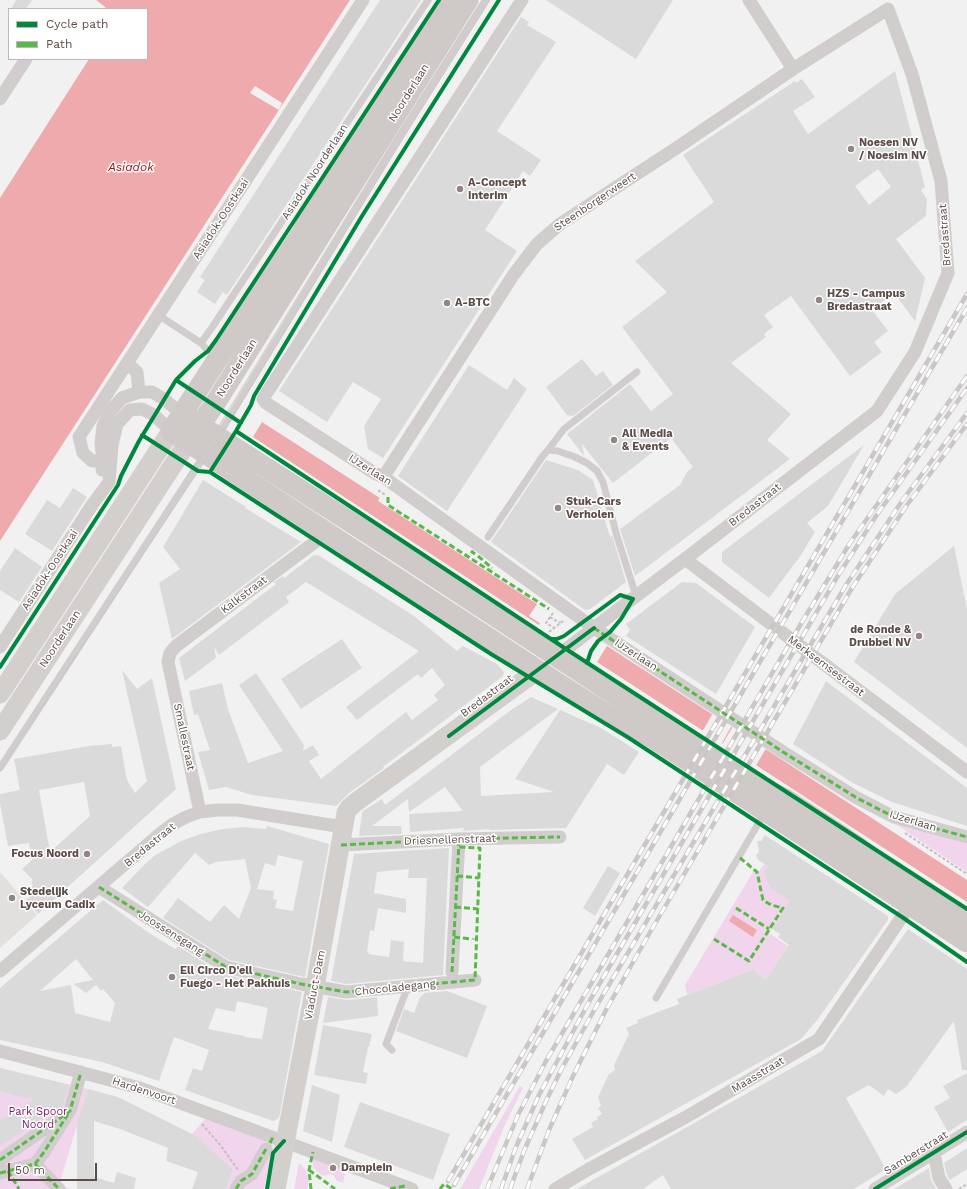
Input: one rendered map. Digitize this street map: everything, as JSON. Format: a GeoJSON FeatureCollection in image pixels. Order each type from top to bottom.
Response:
{"type":"FeatureCollection","features":[{"type":"Feature","properties":{"kind":"main road","name":"Noorderlaan"},"geometry":{"type":"LineString","coordinates":[[0,694],[256,300],[300,236],[346,159],[450,0]]}},
{"type":"Feature","properties":{"kind":"main road","name":"Noorderlaan"},"geometry":{"type":"LineString","coordinates":[[0,731],[188,442],[209,441],[468,0]]}},
{"type":"Feature","properties":{"kind":"main road"},"geometry":{"type":"LineString","coordinates":[[177,422],[561,653],[751,783],[786,799],[858,847],[884,869],[967,923]]}},
{"type":"Feature","properties":{"kind":"main road"},"geometry":{"type":"LineString","coordinates":[[177,422],[188,442]]}},
{"type":"Feature","properties":{"kind":"main road"},"geometry":{"type":"LineString","coordinates":[[209,441],[322,537],[538,670],[611,717],[654,739],[967,942]]}},
{"type":"Feature","properties":{"kind":"main road","name":"Bredastraat"},"geometry":{"type":"LineString","coordinates":[[342,836],[346,813],[356,802],[561,653]]}},
{"type":"Feature","properties":{"kind":"main road","name":"Viaduct-Dam"},"geometry":{"type":"LineString","coordinates":[[276,1189],[273,1143],[315,987],[342,836]]}},
{"type":"Feature","properties":{"kind":"street","name":"Asiadok-Oostkaai"},"geometry":{"type":"LineString","coordinates":[[107,460],[92,461],[83,453],[79,437],[363,0]]}},
{"type":"Feature","properties":{"kind":"street","name":"IJzerlaan"},"geometry":{"type":"LineString","coordinates":[[522,0],[264,399],[272,407],[376,474],[382,476],[594,628],[857,798],[894,817],[967,837]]}},
{"type":"Feature","properties":{"kind":"street"},"geometry":{"type":"LineString","coordinates":[[749,0],[793,69]]}},
{"type":"Feature","properties":{"kind":"street","name":"Steenborgerweert"},"geometry":{"type":"LineString","coordinates":[[382,476],[386,473],[514,274],[537,244],[560,224],[678,147],[886,5]]}},
{"type":"Feature","properties":{"kind":"street","name":"Bredastraat"},"geometry":{"type":"LineString","coordinates":[[561,653],[877,411],[914,352],[948,273],[941,181],[912,74],[886,5]]}},
{"type":"Feature","properties":{"kind":"street"},"geometry":{"type":"LineString","coordinates":[[0,99],[25,60]]}},
{"type":"Feature","properties":{"kind":"street"},"geometry":{"type":"LineString","coordinates":[[127,363],[137,372],[139,392],[152,392],[164,399],[177,422]]}},
{"type":"Feature","properties":{"kind":"street","name":"Asiadok-Oostkaai"},"geometry":{"type":"LineString","coordinates":[[107,460],[101,443],[105,421],[110,412],[122,398],[139,392]]}},
{"type":"Feature","properties":{"kind":"street","name":"Asiadok-Oostkaai"},"geometry":{"type":"LineString","coordinates":[[0,647],[100,494],[107,460],[117,424],[130,410],[142,409],[154,415],[177,422]]}},
{"type":"Feature","properties":{"kind":"street","name":"Kalkstraat"},"geometry":{"type":"LineString","coordinates":[[168,662],[170,653],[176,646],[322,537]]}},
{"type":"Feature","properties":{"kind":"street","name":"Merksemsestraat"},"geometry":{"type":"LineString","coordinates":[[685,559],[967,772]]}},
{"type":"Feature","properties":{"kind":"street","name":"Smallestraat"},"geometry":{"type":"LineString","coordinates":[[168,662],[200,812]]}},
{"type":"Feature","properties":{"kind":"street","name":"Bredastraat"},"geometry":{"type":"LineString","coordinates":[[0,971],[161,833],[173,824],[200,812],[237,810],[342,836]]}},
{"type":"Feature","properties":{"kind":"street","name":"Driesnellenstraat"},"geometry":{"type":"LineString","coordinates":[[342,836],[459,839],[560,837]]}},
{"type":"Feature","properties":{"kind":"street"},"geometry":{"type":"LineString","coordinates":[[452,972],[459,839]]}},
{"type":"Feature","properties":{"kind":"street","name":"Joossensgang"},"geometry":{"type":"LineString","coordinates":[[99,887],[226,967],[315,987]]}},
{"type":"Feature","properties":{"kind":"street","name":"Maasstraat"},"geometry":{"type":"LineString","coordinates":[[555,1189],[686,1117],[819,1039],[910,905]]}},
{"type":"Feature","properties":{"kind":"street","name":"Chocoladegang"},"geometry":{"type":"LineString","coordinates":[[315,987],[346,992],[475,980]]}},
{"type":"Feature","properties":{"kind":"street","name":"Hardenvoort"},"geometry":{"type":"LineString","coordinates":[[0,1051],[140,1088],[186,1105],[273,1143]]}},
{"type":"Feature","properties":{"kind":"street"},"geometry":{"type":"LineString","coordinates":[[0,1173],[35,1164],[70,1111],[82,1072]]}},
{"type":"Feature","properties":{"kind":"street"},"geometry":{"type":"LineString","coordinates":[[0,1160],[70,1111]]}},
{"type":"Feature","properties":{"kind":"street","name":"Samberstraat"},"geometry":{"type":"LineString","coordinates":[[875,1189],[967,1132]]}},
{"type":"Feature","properties":{"kind":"street"},"geometry":{"type":"LineString","coordinates":[[239,1185],[252,1174],[273,1143],[412,1189]]}},
{"type":"Feature","properties":{"kind":"street"},"geometry":{"type":"LineString","coordinates":[[934,1153],[939,1178],[946,1189]]}},
{"type":"Feature","properties":{"kind":"street"},"geometry":{"type":"LineString","coordinates":[[35,1164],[59,1189]]}},
{"type":"Feature","properties":{"kind":"lane","name":"Asiadok Noorderlaan"},"geometry":{"type":"LineString","coordinates":[[201,343],[428,0]]}},
{"type":"Feature","properties":{"kind":"lane"},"geometry":{"type":"LineString","coordinates":[[0,768],[209,441],[486,0]]}},
{"type":"Feature","properties":{"kind":"lane"},"geometry":{"type":"LineString","coordinates":[[158,315],[201,343],[208,351]]}},
{"type":"Feature","properties":{"kind":"lane"},"geometry":{"type":"LineString","coordinates":[[488,537],[542,457],[564,429],[637,372]]}},
{"type":"Feature","properties":{"kind":"lane"},"geometry":{"type":"LineString","coordinates":[[548,450],[558,451],[587,463],[597,471],[604,482],[616,533],[636,596]]}},
{"type":"Feature","properties":{"kind":"lane"},"geometry":{"type":"LineString","coordinates":[[656,998],[765,812]]}},
{"type":"Feature","properties":{"kind":"lane"},"geometry":{"type":"LineString","coordinates":[[392,1050],[386,1044],[408,986]]}},
{"type":"Feature","properties":{"kind":"path"},"geometry":{"type":"LineString","coordinates":[[554,611],[546,623],[554,628]]}},
{"type":"Feature","properties":{"kind":"path"},"geometry":{"type":"LineString","coordinates":[[561,653],[545,635],[573,613]]}},
{"type":"Feature","properties":{"kind":"path"},"geometry":{"type":"LineString","coordinates":[[550,617],[560,623]]}},
{"type":"Feature","properties":{"kind":"path"},"geometry":{"type":"LineString","coordinates":[[901,831],[967,874]]}},
{"type":"Feature","properties":{"kind":"path"},"geometry":{"type":"LineString","coordinates":[[472,939],[477,939]]}},
{"type":"Feature","properties":{"kind":"path"},"geometry":{"type":"LineString","coordinates":[[186,1105],[221,1146],[238,1169],[239,1185]]}},
{"type":"Feature","properties":{"kind":"path"},"geometry":{"type":"LineString","coordinates":[[959,1189],[967,1184]]}},
{"type":"Feature","properties":{"kind":"shaded area","name":"Stedelijk Lyceum Cadix"},"geometry":{"type":"Polygon","coordinates":[[[0,872],[37,915],[0,948],[0,872]]]}},
{"type":"Feature","properties":{"kind":"green space"},"geometry":{"type":"Polygon","coordinates":[[[899,823],[967,844],[967,872],[897,825],[899,823]]]}},
{"type":"Feature","properties":{"kind":"green space"},"geometry":{"type":"Polygon","coordinates":[[[765,863],[769,865],[766,870],[768,884],[770,885],[769,887],[792,899],[769,933],[788,946],[765,980],[754,969],[687,995],[685,985],[753,872],[759,871],[765,863]]]}},
{"type":"Feature","properties":{"kind":"green space","name":"Park Spoor Noord"},"geometry":{"type":"Polygon","coordinates":[[[0,1068],[88,1089],[59,1185],[71,1189],[0,1189],[0,1068]]]}},
{"type":"Feature","properties":{"kind":"green space"},"geometry":{"type":"Polygon","coordinates":[[[520,1086],[523,1088],[504,1127],[479,1189],[460,1189],[520,1086]]]}},
{"type":"Feature","properties":{"kind":"green space"},"geometry":{"type":"Polygon","coordinates":[[[205,1119],[273,1144],[264,1189],[226,1189],[233,1169],[192,1134],[205,1119]]]}},
{"type":"Feature","properties":{"kind":"green space"},"geometry":{"type":"Polygon","coordinates":[[[313,1159],[337,1168],[343,1172],[345,1174],[343,1183],[336,1180],[333,1175],[330,1174],[324,1176],[320,1174],[313,1167],[313,1159]]]}},
{"type":"Feature","properties":{"kind":"green space"},"geometry":{"type":"Polygon","coordinates":[[[299,1163],[305,1169],[308,1176],[309,1181],[307,1189],[294,1189],[299,1163]]]}},
{"type":"Feature","properties":{"kind":"water","name":"Asiadok"},"geometry":{"type":"Polygon","coordinates":[[[96,0],[350,0],[0,541],[0,198],[88,60],[148,60],[148,8],[106,8],[96,0]]]}},
{"type":"Feature","properties":{"kind":"water"},"geometry":{"type":"Polygon","coordinates":[[[262,422],[549,607],[539,625],[253,437],[262,422]]]}},
{"type":"Feature","properties":{"kind":"water"},"geometry":{"type":"Polygon","coordinates":[[[607,646],[967,880],[967,902],[597,662],[607,646]]]}},
{"type":"Feature","properties":{"kind":"water"},"geometry":{"type":"Polygon","coordinates":[[[733,915],[757,930],[753,937],[729,921],[733,915]]]}},
{"type":"Feature","properties":{"kind":"pier"},"geometry":{"type":"Polygon","coordinates":[[[255,86],[282,103],[279,110],[250,93],[255,86]]]}},
{"type":"Feature","properties":{"kind":"pier"},"geometry":{"type":"Polygon","coordinates":[[[380,497],[550,606],[551,608],[541,624],[529,616],[537,604],[378,501],[380,497]]]}},
{"type":"Feature","properties":{"kind":"pier"},"geometry":{"type":"Polygon","coordinates":[[[713,713],[732,725],[721,745],[702,732],[713,713]]]}},
{"type":"Feature","properties":{"kind":"pier"},"geometry":{"type":"Polygon","coordinates":[[[733,726],[767,747],[755,767],[722,745],[733,726]]]}},
{"type":"Feature","properties":{"kind":"building"},"geometry":{"type":"Polygon","coordinates":[[[16,0],[32,0],[27,8],[12,8],[16,0]]]}},
{"type":"Feature","properties":{"kind":"building"},"geometry":{"type":"Polygon","coordinates":[[[380,0],[421,0],[227,295],[223,292],[215,304],[197,292],[205,280],[200,277],[380,0]]]}},
{"type":"Feature","properties":{"kind":"building"},"geometry":{"type":"Polygon","coordinates":[[[546,0],[673,0],[636,59],[546,0]]]}},
{"type":"Feature","properties":{"kind":"building"},"geometry":{"type":"Polygon","coordinates":[[[521,17],[529,22],[527,25],[556,42],[497,131],[541,160],[530,176],[523,171],[485,230],[517,251],[383,458],[368,449],[364,426],[381,399],[353,382],[327,422],[279,391],[521,17]]]}},
{"type":"Feature","properties":{"kind":"building"},"geometry":{"type":"Polygon","coordinates":[[[895,71],[925,187],[921,190],[927,199],[926,216],[896,239],[925,278],[915,321],[894,293],[872,310],[888,331],[874,342],[882,352],[850,376],[791,296],[764,315],[773,327],[764,334],[766,337],[731,363],[791,414],[767,440],[790,459],[635,576],[620,529],[680,485],[687,472],[693,467],[671,438],[613,483],[582,444],[584,456],[567,434],[630,384],[651,411],[673,394],[622,327],[667,292],[635,261],[714,202],[683,155],[795,81],[796,83],[802,79],[815,97],[793,111],[808,134],[895,71]],[[878,169],[855,186],[869,205],[891,187],[878,169]]]}},
{"type":"Feature","properties":{"kind":"building"},"geometry":{"type":"Polygon","coordinates":[[[582,359],[596,376],[603,371],[613,385],[573,416],[567,415],[546,387],[582,359]]]}},
{"type":"Feature","properties":{"kind":"building"},"geometry":{"type":"Polygon","coordinates":[[[469,365],[507,390],[514,378],[527,389],[447,511],[398,476],[469,365]]]}},
{"type":"Feature","properties":{"kind":"building"},"geometry":{"type":"Polygon","coordinates":[[[864,445],[828,506],[807,523],[815,532],[801,555],[769,598],[722,562],[722,552],[864,445]]]}},
{"type":"Feature","properties":{"kind":"building","name":"Stuk-Cars Verholen"},"geometry":{"type":"Polygon","coordinates":[[[546,460],[578,470],[593,480],[610,537],[612,535],[626,582],[590,609],[585,610],[491,542],[546,460]]]}},
{"type":"Feature","properties":{"kind":"building"},"geometry":{"type":"Polygon","coordinates":[[[203,480],[246,507],[245,508],[301,542],[172,639],[159,583],[180,569],[163,547],[203,480]]]}},
{"type":"Feature","properties":{"kind":"building"},"geometry":{"type":"Polygon","coordinates":[[[73,488],[87,497],[52,551],[25,534],[47,500],[60,508],[73,488]]]}},
{"type":"Feature","properties":{"kind":"building","name":"de Ronde & Drubbel NV"},"geometry":{"type":"Polygon","coordinates":[[[954,546],[967,609],[967,748],[854,662],[895,594],[954,546]]]}},
{"type":"Feature","properties":{"kind":"building"},"geometry":{"type":"Polygon","coordinates":[[[15,548],[42,567],[19,602],[0,590],[0,571],[15,548]]]}},
{"type":"Feature","properties":{"kind":"building"},"geometry":{"type":"Polygon","coordinates":[[[314,555],[318,555],[414,616],[457,651],[463,646],[497,664],[504,672],[503,676],[383,767],[384,768],[349,793],[336,806],[252,795],[226,787],[209,790],[198,752],[210,750],[198,714],[194,715],[189,691],[222,683],[228,709],[248,763],[283,751],[239,685],[256,673],[304,745],[303,751],[313,745],[319,755],[309,761],[321,779],[406,712],[412,720],[438,700],[434,695],[445,685],[432,668],[421,678],[418,674],[357,720],[346,707],[419,651],[306,582],[286,597],[289,602],[219,655],[214,647],[216,658],[185,681],[179,658],[276,584],[274,582],[283,576],[284,578],[314,555]]]}},
{"type":"Feature","properties":{"kind":"building"},"geometry":{"type":"Polygon","coordinates":[[[682,582],[696,583],[755,627],[716,694],[626,636],[630,630],[626,624],[682,582]]]}},
{"type":"Feature","properties":{"kind":"building"},"geometry":{"type":"Polygon","coordinates":[[[342,639],[362,668],[301,709],[281,679],[342,639]]]}},
{"type":"Feature","properties":{"kind":"building"},"geometry":{"type":"Polygon","coordinates":[[[122,670],[137,689],[152,678],[176,789],[38,914],[25,900],[30,897],[26,892],[33,885],[31,882],[33,880],[22,869],[32,860],[29,843],[8,846],[0,803],[0,794],[20,790],[14,759],[89,746],[112,744],[112,747],[121,746],[126,776],[135,793],[147,781],[122,670]],[[84,782],[39,790],[50,852],[90,816],[84,782]]]}},
{"type":"Feature","properties":{"kind":"building"},"geometry":{"type":"Polygon","coordinates":[[[826,681],[967,788],[967,826],[892,802],[853,783],[793,744],[826,681]]]}},
{"type":"Feature","properties":{"kind":"building"},"geometry":{"type":"Polygon","coordinates":[[[531,697],[558,709],[480,767],[481,796],[554,792],[515,779],[560,710],[601,728],[639,752],[624,775],[607,764],[566,828],[489,829],[463,831],[464,828],[410,832],[409,814],[463,811],[445,787],[409,812],[408,799],[372,826],[401,826],[402,834],[359,836],[363,811],[382,799],[385,805],[511,710],[531,697]]]}},
{"type":"Feature","properties":{"kind":"building"},"geometry":{"type":"Polygon","coordinates":[[[267,826],[329,844],[305,977],[229,960],[163,918],[178,898],[210,922],[224,905],[239,919],[251,888],[245,859],[216,862],[209,865],[195,853],[148,907],[122,888],[154,856],[179,842],[200,834],[223,829],[243,827],[266,829],[267,826]],[[278,855],[275,866],[265,863],[257,889],[274,891],[273,899],[277,900],[275,908],[293,911],[303,861],[278,855]]]}},
{"type":"Feature","properties":{"kind":"building"},"geometry":{"type":"Polygon","coordinates":[[[765,835],[888,916],[888,920],[818,1019],[801,1039],[585,1160],[572,1139],[593,1127],[591,1123],[598,1119],[597,1117],[602,1114],[598,1108],[601,1106],[598,1097],[609,1074],[615,1070],[614,1065],[629,1034],[626,1028],[638,1023],[637,1020],[679,1004],[677,999],[754,969],[765,980],[789,945],[778,937],[780,934],[772,929],[790,901],[769,887],[770,886],[764,872],[768,866],[758,860],[756,855],[759,852],[757,841],[761,841],[765,835]]]}},
{"type":"Feature","properties":{"kind":"building"},"geometry":{"type":"Polygon","coordinates":[[[449,848],[443,975],[346,984],[331,981],[354,854],[449,848]],[[409,869],[377,872],[374,893],[406,899],[406,913],[378,908],[374,931],[370,930],[367,952],[369,952],[368,954],[389,957],[391,940],[404,942],[403,961],[423,963],[427,878],[408,878],[409,869]]]}},
{"type":"Feature","properties":{"kind":"building"},"geometry":{"type":"Polygon","coordinates":[[[608,866],[620,873],[595,916],[583,908],[608,866]]]}},
{"type":"Feature","properties":{"kind":"building"},"geometry":{"type":"Polygon","coordinates":[[[103,900],[146,931],[175,949],[178,946],[222,974],[302,992],[279,1118],[273,1121],[185,1090],[193,1068],[202,1071],[209,1050],[174,1037],[159,1081],[102,1062],[0,1040],[0,988],[103,900]],[[76,959],[40,991],[71,985],[75,1013],[110,1022],[115,1003],[103,989],[101,991],[96,985],[86,993],[73,984],[93,980],[76,959]],[[237,1001],[235,1012],[216,1008],[208,1029],[244,1037],[262,1039],[268,1008],[237,1001]]]}},
{"type":"Feature","properties":{"kind":"building"},"geometry":{"type":"Polygon","coordinates":[[[908,929],[967,969],[967,1070],[962,1070],[954,1021],[907,1086],[896,1094],[888,1089],[884,1096],[869,1085],[846,1098],[886,1169],[854,1189],[671,1189],[663,1175],[643,1189],[577,1189],[822,1051],[908,929]]]}},
{"type":"Feature","properties":{"kind":"building"},"geometry":{"type":"Polygon","coordinates":[[[447,991],[487,1006],[467,1058],[396,1031],[404,1009],[414,1013],[420,997],[425,993],[447,991]]]}},
{"type":"Feature","properties":{"kind":"building"},"geometry":{"type":"Polygon","coordinates":[[[328,997],[347,1000],[377,997],[378,1016],[323,1023],[328,997]]]}},
{"type":"Feature","properties":{"kind":"building"},"geometry":{"type":"Polygon","coordinates":[[[323,1025],[372,1034],[363,1072],[368,1073],[366,1084],[314,1075],[323,1025]]]}},
{"type":"Feature","properties":{"kind":"building"},"geometry":{"type":"Polygon","coordinates":[[[0,1068],[69,1085],[63,1106],[0,1146],[0,1120],[33,1100],[0,1091],[0,1068]]]}},
{"type":"Feature","properties":{"kind":"building"},"geometry":{"type":"Polygon","coordinates":[[[967,1073],[967,1120],[948,1132],[934,1107],[950,1098],[943,1086],[967,1073]]]}},
{"type":"Feature","properties":{"kind":"building"},"geometry":{"type":"Polygon","coordinates":[[[312,1085],[340,1095],[332,1142],[303,1131],[312,1085]]]}},
{"type":"Feature","properties":{"kind":"building"},"geometry":{"type":"Polygon","coordinates":[[[88,1089],[118,1097],[196,1136],[233,1169],[226,1189],[192,1189],[198,1172],[166,1161],[168,1148],[120,1129],[94,1121],[94,1177],[114,1183],[117,1172],[136,1178],[134,1189],[77,1189],[77,1124],[88,1089]]]}},
{"type":"Feature","properties":{"kind":"building"},"geometry":{"type":"Polygon","coordinates":[[[360,1102],[450,1134],[433,1180],[344,1147],[360,1102]]]}},
{"type":"Feature","properties":{"kind":"building"},"geometry":{"type":"Polygon","coordinates":[[[967,1148],[967,1169],[950,1180],[944,1163],[967,1148]]]}},
{"type":"Feature","properties":{"kind":"building"},"geometry":{"type":"Polygon","coordinates":[[[929,1168],[931,1180],[936,1189],[894,1189],[929,1168]]]}},
{"type":"Feature","properties":{"kind":"tram line"},"geometry":{"type":"LineString","coordinates":[[188,475],[396,136],[482,0]]}},
{"type":"Feature","properties":{"kind":"tram line"},"geometry":{"type":"LineString","coordinates":[[0,770],[209,455],[402,140],[490,0]]}},
{"type":"Feature","properties":{"kind":"railway"},"geometry":{"type":"LineString","coordinates":[[448,1181],[967,294]]}},
{"type":"Feature","properties":{"kind":"railway"},"geometry":{"type":"LineString","coordinates":[[454,1185],[967,308]]}},
{"type":"Feature","properties":{"kind":"railway"},"geometry":{"type":"LineString","coordinates":[[487,1189],[518,1115],[546,1061],[802,622],[850,543],[967,376]]}},
{"type":"Feature","properties":{"kind":"railway"},"geometry":{"type":"LineString","coordinates":[[501,1189],[516,1147],[539,1095],[590,1000],[836,579],[876,516],[967,388]]}},
{"type":"Feature","properties":{"kind":"railway"},"geometry":{"type":"LineString","coordinates":[[510,1189],[524,1151],[547,1099],[561,1070],[597,1005],[846,585],[902,501],[967,413]]}},
{"type":"Feature","properties":{"kind":"railway"},"geometry":{"type":"LineString","coordinates":[[527,1189],[549,1130],[573,1076],[606,1010],[649,934],[852,588],[907,505],[967,424]]}},
{"type":"Feature","properties":{"kind":"marked path"},"geometry":{"type":"LineString","coordinates":[[388,497],[388,505],[549,609]]}},
{"type":"Feature","properties":{"kind":"marked path"},"geometry":{"type":"LineString","coordinates":[[471,551],[475,554]]}},
{"type":"Feature","properties":{"kind":"marked path"},"geometry":{"type":"LineString","coordinates":[[478,556],[492,568]]}},
{"type":"Feature","properties":{"kind":"marked path"},"geometry":{"type":"LineString","coordinates":[[594,628],[783,752],[857,798],[894,817],[967,837]]}},
{"type":"Feature","properties":{"kind":"marked path"},"geometry":{"type":"LineString","coordinates":[[341,845],[459,839],[560,837]]}},
{"type":"Feature","properties":{"kind":"marked path"},"geometry":{"type":"LineString","coordinates":[[452,972],[459,843]]}},
{"type":"Feature","properties":{"kind":"marked path"},"geometry":{"type":"LineString","coordinates":[[99,887],[226,967],[301,984],[346,992],[475,980],[480,848],[459,847]]}},
{"type":"Feature","properties":{"kind":"marked path"},"geometry":{"type":"LineString","coordinates":[[714,939],[749,961],[783,908],[771,905],[763,900],[757,872],[739,857]]}},
{"type":"Feature","properties":{"kind":"marked path"},"geometry":{"type":"LineString","coordinates":[[457,876],[479,878]]}},
{"type":"Feature","properties":{"kind":"marked path"},"geometry":{"type":"LineString","coordinates":[[455,907],[478,909]]}},
{"type":"Feature","properties":{"kind":"marked path"},"geometry":{"type":"LineString","coordinates":[[736,908],[769,929]]}},
{"type":"Feature","properties":{"kind":"marked path"},"geometry":{"type":"LineString","coordinates":[[454,937],[472,939]]}},
{"type":"Feature","properties":{"kind":"marked path"},"geometry":{"type":"LineString","coordinates":[[0,1160],[70,1111],[81,1072]]}},
{"type":"Feature","properties":{"kind":"marked path"},"geometry":{"type":"LineString","coordinates":[[35,1164],[68,1114]]}},
{"type":"Feature","properties":{"kind":"marked path"},"geometry":{"type":"LineString","coordinates":[[270,1143],[273,1137]]}},
{"type":"Feature","properties":{"kind":"marked path"},"geometry":{"type":"LineString","coordinates":[[236,1189],[241,1181],[252,1174],[266,1149]]}},
{"type":"Feature","properties":{"kind":"marked path"},"geometry":{"type":"LineString","coordinates":[[311,1189],[309,1170],[313,1152]]}},
{"type":"Feature","properties":{"kind":"marked path"},"geometry":{"type":"LineString","coordinates":[[0,1173],[35,1164],[59,1189]]}},
{"type":"Feature","properties":{"kind":"marked path"},"geometry":{"type":"LineString","coordinates":[[309,1170],[335,1189]]}},
{"type":"Feature","properties":{"kind":"marked path"},"geometry":{"type":"LineString","coordinates":[[8,1171],[19,1189]]}},
{"type":"Feature","properties":{"kind":"marked path"},"geometry":{"type":"LineString","coordinates":[[440,1189],[444,1184],[452,1189]]}},
{"type":"Feature","properties":{"kind":"marked path"},"geometry":{"type":"LineString","coordinates":[[390,1189],[405,1186]]}},
{"type":"Feature","properties":{"kind":"cycle path"},"geometry":{"type":"LineString","coordinates":[[0,667],[118,485],[139,441],[176,380],[195,361],[208,351],[216,340],[439,0]]}},
{"type":"Feature","properties":{"kind":"cycle path"},"geometry":{"type":"LineString","coordinates":[[210,472],[236,431],[251,405],[254,396],[362,216],[499,0]]}},
{"type":"Feature","properties":{"kind":"cycle path"},"geometry":{"type":"LineString","coordinates":[[176,380],[241,423]]}},
{"type":"Feature","properties":{"kind":"cycle path"},"geometry":{"type":"LineString","coordinates":[[236,431],[566,649],[967,909]]}},
{"type":"Feature","properties":{"kind":"cycle path"},"geometry":{"type":"LineString","coordinates":[[142,435],[198,471],[210,472],[491,654],[629,738],[902,917],[967,962]]}},
{"type":"Feature","properties":{"kind":"cycle path"},"geometry":{"type":"LineString","coordinates":[[551,639],[557,639],[564,636],[620,595],[633,599],[621,619],[610,632],[598,641],[591,651],[587,663]]}},
{"type":"Feature","properties":{"kind":"cycle path"},"geometry":{"type":"LineString","coordinates":[[449,736],[594,628]]}},
{"type":"Feature","properties":{"kind":"cycle path"},"geometry":{"type":"LineString","coordinates":[[875,1189],[967,1132]]}},
{"type":"Feature","properties":{"kind":"cycle path"},"geometry":{"type":"LineString","coordinates":[[267,1189],[273,1153],[284,1141]]}},
{"type":"Feature","properties":{"kind":"place","name":"Noesen NV / Noesim NV"},"geometry":{"type":"Point","coordinates":[851,149]}},
{"type":"Feature","properties":{"kind":"place","name":"A-Concept Interim"},"geometry":{"type":"Point","coordinates":[460,189]}},
{"type":"Feature","properties":{"kind":"place","name":"HZS - Campus Bredastraat"},"geometry":{"type":"Point","coordinates":[819,300]}},
{"type":"Feature","properties":{"kind":"place","name":"A-BTC"},"geometry":{"type":"Point","coordinates":[447,303]}},
{"type":"Feature","properties":{"kind":"place","name":"All Media & Events"},"geometry":{"type":"Point","coordinates":[614,440]}},
{"type":"Feature","properties":{"kind":"place","name":"Stuk-Cars Verholen"},"geometry":{"type":"Point","coordinates":[558,508]}},
{"type":"Feature","properties":{"kind":"place","name":"de Ronde & Drubbel NV"},"geometry":{"type":"Point","coordinates":[919,636]}},
{"type":"Feature","properties":{"kind":"place","name":"Focus Noord"},"geometry":{"type":"Point","coordinates":[87,854]}},
{"type":"Feature","properties":{"kind":"place","name":"Stedelijk Lyceum Cadix"},"geometry":{"type":"Point","coordinates":[12,898]}},
{"type":"Feature","properties":{"kind":"place","name":"Ell Circo D'ell Fuego - Het Pakhuis"},"geometry":{"type":"Point","coordinates":[172,977]}},
{"type":"Feature","properties":{"kind":"place","name":"Damplein"},"geometry":{"type":"Point","coordinates":[333,1168]}}]}
